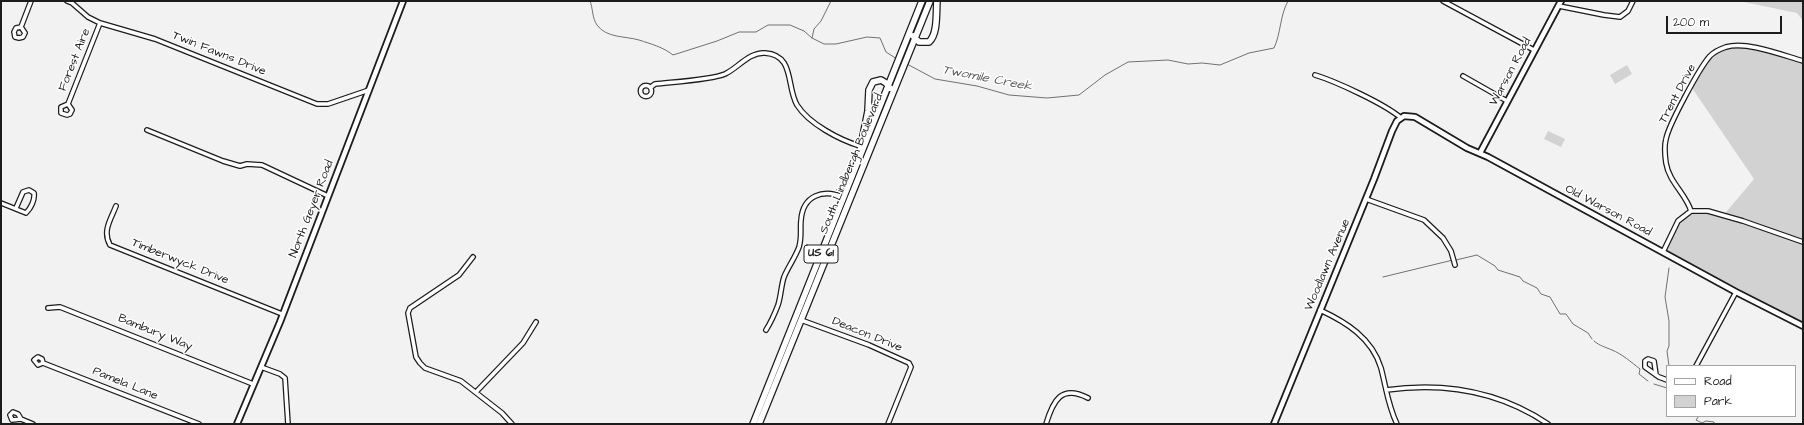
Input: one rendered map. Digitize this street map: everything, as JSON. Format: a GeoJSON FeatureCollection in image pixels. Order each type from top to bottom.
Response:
{"type":"FeatureCollection","features":[{"type":"Feature","properties":{"kind":"main road","name":"South Lindbergh Boulevard"},"geometry":{"type":"LineString","coordinates":[[753,424],[922,1]]}},
{"type":"Feature","properties":{"kind":"main road","name":"South Lindbergh Boulevard"},"geometry":{"type":"LineString","coordinates":[[759,424],[930,1]]}},
{"type":"Feature","properties":{"kind":"main road"},"geometry":{"type":"LineString","coordinates":[[911,28],[915,39],[919,42],[925,43],[932,40],[935,31],[937,1]]}},
{"type":"Feature","properties":{"kind":"main road"},"geometry":{"type":"LineString","coordinates":[[860,157],[860,146],[867,116],[870,87],[873,82],[879,80],[884,81],[888,85],[892,96]]}},
{"type":"Feature","properties":{"kind":"street"},"geometry":{"type":"LineString","coordinates":[[21,27],[31,1]]}},
{"type":"Feature","properties":{"kind":"street","name":"Twin Fawns Drive"},"geometry":{"type":"LineString","coordinates":[[67,1],[88,17],[100,23],[155,39],[317,104],[328,104],[369,90]]}},
{"type":"Feature","properties":{"kind":"street","name":"North Geyer Road"},"geometry":{"type":"LineString","coordinates":[[237,424],[282,314],[403,1]]}},
{"type":"Feature","properties":{"kind":"street"},"geometry":{"type":"LineString","coordinates":[[1443,1],[1534,50]]}},
{"type":"Feature","properties":{"kind":"street","name":"Warson Road"},"geometry":{"type":"LineString","coordinates":[[1480,153],[1534,50],[1562,1]]}},
{"type":"Feature","properties":{"kind":"street"},"geometry":{"type":"LineString","coordinates":[[1559,6],[1620,17],[1628,11],[1633,1]]}},
{"type":"Feature","properties":{"kind":"street","name":"Forest Aire"},"geometry":{"type":"LineString","coordinates":[[68,104],[100,23]]}},
{"type":"Feature","properties":{"kind":"street","name":"Trent Drive"},"geometry":{"type":"LineString","coordinates":[[1691,211],[1689,204],[1668,172],[1665,148],[1666,139],[1675,117],[1705,62],[1718,51],[1737,45],[1755,48],[1803,61]]}},
{"type":"Feature","properties":{"kind":"street"},"geometry":{"type":"LineString","coordinates":[[650,87],[655,84],[724,74],[756,54],[764,53],[780,57],[788,70],[793,94],[798,105],[810,118],[836,137],[860,146]]}},
{"type":"Feature","properties":{"kind":"street"},"geometry":{"type":"LineString","coordinates":[[1314,75],[1363,96],[1390,109],[1402,117]]}},
{"type":"Feature","properties":{"kind":"street"},"geometry":{"type":"LineString","coordinates":[[1463,76],[1507,101]]}},
{"type":"Feature","properties":{"kind":"street","name":"Old Warson Road"},"geometry":{"type":"LineString","coordinates":[[1402,117],[1415,117],[1736,292],[1803,326]]}},
{"type":"Feature","properties":{"kind":"street","name":"Woodlawn Avenue"},"geometry":{"type":"LineString","coordinates":[[1274,424],[1366,199],[1392,131],[1402,117]]}},
{"type":"Feature","properties":{"kind":"street"},"geometry":{"type":"LineString","coordinates":[[147,130],[234,165],[262,165],[328,196]]}},
{"type":"Feature","properties":{"kind":"street"},"geometry":{"type":"LineString","coordinates":[[1,202],[26,213],[34,197],[34,193],[29,190],[23,192],[16,208]]}},
{"type":"Feature","properties":{"kind":"street"},"geometry":{"type":"LineString","coordinates":[[766,330],[778,305],[783,279],[798,248],[801,236],[801,220],[804,207],[813,197],[822,193],[829,193],[843,197]]}},
{"type":"Feature","properties":{"kind":"street"},"geometry":{"type":"LineString","coordinates":[[1366,199],[1424,220],[1443,238],[1451,251],[1455,265]]}},
{"type":"Feature","properties":{"kind":"street","name":"Timberwyck Drive"},"geometry":{"type":"LineString","coordinates":[[116,206],[106,232],[106,239],[110,245],[282,314]]}},
{"type":"Feature","properties":{"kind":"street"},"geometry":{"type":"LineString","coordinates":[[1663,252],[1678,221],[1691,211],[1708,211],[1742,220],[1803,242]]}},
{"type":"Feature","properties":{"kind":"street"},"geometry":{"type":"LineString","coordinates":[[473,257],[458,275],[410,308],[408,313],[416,357],[425,368],[455,378],[476,392],[502,413],[512,424]]}},
{"type":"Feature","properties":{"kind":"street"},"geometry":{"type":"LineString","coordinates":[[1697,365],[1736,292]]}},
{"type":"Feature","properties":{"kind":"street","name":"Bambury Way"},"geometry":{"type":"LineString","coordinates":[[48,308],[60,307],[253,384]]}},
{"type":"Feature","properties":{"kind":"street"},"geometry":{"type":"LineString","coordinates":[[1320,310],[1339,319],[1361,336],[1372,350],[1380,366],[1388,402],[1396,424]]}},
{"type":"Feature","properties":{"kind":"street","name":"Deacon Drive"},"geometry":{"type":"LineString","coordinates":[[801,320],[909,363],[911,367],[888,424]]}},
{"type":"Feature","properties":{"kind":"street"},"geometry":{"type":"LineString","coordinates":[[476,392],[523,342],[536,322]]}},
{"type":"Feature","properties":{"kind":"street"},"geometry":{"type":"LineString","coordinates":[[1656,375],[1654,361],[1648,359],[1645,361],[1644,366],[1656,375],[1666,380]]}},
{"type":"Feature","properties":{"kind":"street","name":"Pamela Lane"},"geometry":{"type":"LineString","coordinates":[[44,363],[199,424]]}},
{"type":"Feature","properties":{"kind":"street"},"geometry":{"type":"LineString","coordinates":[[261,367],[280,374],[285,378],[288,424]]}},
{"type":"Feature","properties":{"kind":"street"},"geometry":{"type":"LineString","coordinates":[[1386,390],[1434,386],[1473,391],[1512,403],[1548,424]]}},
{"type":"Feature","properties":{"kind":"street"},"geometry":{"type":"LineString","coordinates":[[1046,424],[1053,403],[1059,396],[1067,393],[1073,393],[1088,398]]}},
{"type":"Feature","properties":{"kind":"street"},"geometry":{"type":"LineString","coordinates":[[21,419],[33,424]]}},
{"type":"Feature","properties":{"kind":"green space"},"geometry":{"type":"Polygon","coordinates":[[[1739,1],[1803,1],[1803,21],[1797,13],[1739,1]]]}},
{"type":"Feature","properties":{"kind":"green space"},"geometry":{"type":"Polygon","coordinates":[[[1743,47],[1803,62],[1803,324],[1669,253],[1667,250],[1677,227],[1682,221],[1693,214],[1699,213],[1722,217],[1754,179],[1692,88],[1701,70],[1710,58],[1732,48],[1743,47]]]}},
{"type":"Feature","properties":{"kind":"green space"},"geometry":{"type":"Polygon","coordinates":[[[1627,65],[1632,74],[1615,84],[1610,75],[1627,65]]]}},
{"type":"Feature","properties":{"kind":"green space"},"geometry":{"type":"Polygon","coordinates":[[[1548,131],[1565,139],[1561,147],[1544,139],[1548,131]]]}},
{"type":"Feature","properties":{"kind":"waterway","name":"Twomile Creek"},"geometry":{"type":"LineString","coordinates":[[590,1],[595,22],[605,32],[648,43],[673,55],[717,41],[739,32],[756,32],[768,25],[790,25],[804,31],[812,38],[824,44],[836,44],[867,37],[880,38],[886,52],[897,59]]}},
{"type":"Feature","properties":{"kind":"waterway"},"geometry":{"type":"LineString","coordinates":[[812,38],[814,29],[821,21],[831,1]]}},
{"type":"Feature","properties":{"kind":"waterway","name":"Twomile Creek"},"geometry":{"type":"LineString","coordinates":[[907,64],[935,79],[977,86],[1009,95],[1047,98],[1079,95],[1105,75],[1128,62],[1168,60],[1188,64],[1202,63],[1220,65],[1249,53],[1274,48],[1283,12],[1288,1]]}},
{"type":"Feature","properties":{"kind":"waterway"},"geometry":{"type":"LineString","coordinates":[[1456,260],[1477,255],[1495,266],[1498,270],[1520,277],[1523,281],[1537,288],[1541,294],[1550,297],[1560,314],[1566,314],[1573,324],[1588,333],[1592,339]]}},
{"type":"Feature","properties":{"kind":"waterway"},"geometry":{"type":"LineString","coordinates":[[1383,277],[1453,260]]}},
{"type":"Feature","properties":{"kind":"waterway"},"geometry":{"type":"LineString","coordinates":[[1669,268],[1665,297],[1669,321],[1669,346],[1667,351],[1669,365]]}},
{"type":"Feature","properties":{"kind":"waterway"},"geometry":{"type":"LineString","coordinates":[[1594,341],[1626,358],[1640,369],[1639,374],[1648,381]]}},
{"type":"Feature","properties":{"kind":"waterway"},"geometry":{"type":"LineString","coordinates":[[1654,384],[1666,388]]}},
{"type":"Feature","properties":{"kind":"waterway"},"geometry":{"type":"LineString","coordinates":[[1698,417],[1696,420],[1702,423],[1706,421],[1714,422],[1714,424]]}}]}
